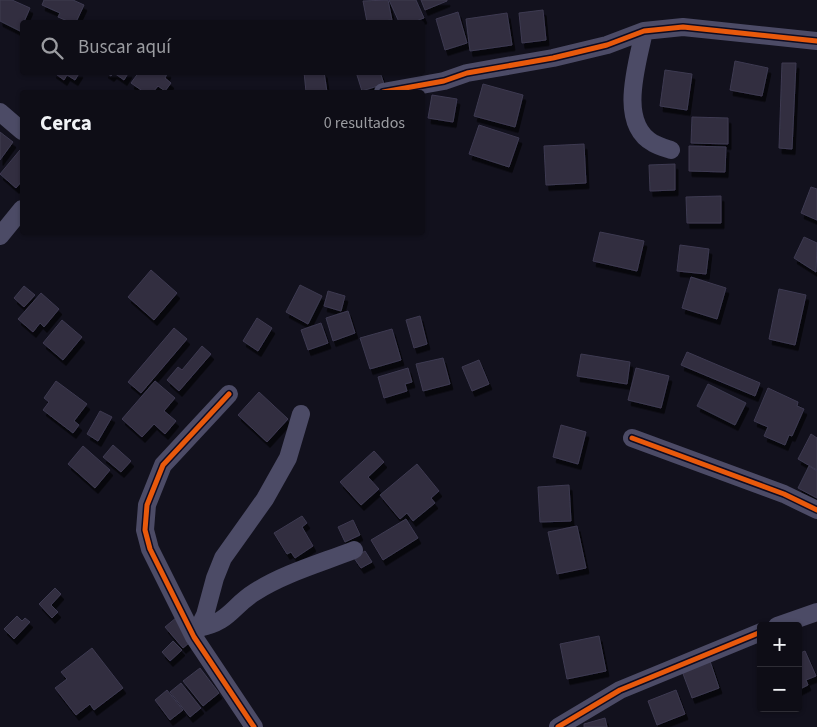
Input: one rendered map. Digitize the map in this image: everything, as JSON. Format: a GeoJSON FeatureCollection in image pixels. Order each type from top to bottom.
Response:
{"type":"FeatureCollection","features":[{"type":"Feature","properties":{"kind":"street"},"geometry":{"type":"LineString","coordinates":[[394,90],[444,81],[467,73],[553,58],[606,45],[644,31],[683,27],[817,41]]}},
{"type":"Feature","properties":{"kind":"street"},"geometry":{"type":"LineString","coordinates":[[644,31],[632,92],[633,113],[639,128],[651,142],[671,150]]}},
{"type":"Feature","properties":{"kind":"street"},"geometry":{"type":"LineString","coordinates":[[0,112],[20,129]]}},
{"type":"Feature","properties":{"kind":"street"},"geometry":{"type":"LineString","coordinates":[[0,236],[20,211]]}},
{"type":"Feature","properties":{"kind":"street"},"geometry":{"type":"LineString","coordinates":[[229,394],[164,465],[147,505],[145,530],[150,549],[196,632],[254,727]]}},
{"type":"Feature","properties":{"kind":"street"},"geometry":{"type":"LineString","coordinates":[[196,632],[223,558],[265,499],[288,458],[301,414]]}},
{"type":"Feature","properties":{"kind":"street"},"geometry":{"type":"LineString","coordinates":[[632,438],[784,494],[817,510]]}},
{"type":"Feature","properties":{"kind":"street"},"geometry":{"type":"LineString","coordinates":[[196,632],[215,625],[224,619],[254,592],[292,574],[354,550]]}},
{"type":"Feature","properties":{"kind":"street"},"geometry":{"type":"LineString","coordinates":[[788,622],[817,612]]}},
{"type":"Feature","properties":{"kind":"street"},"geometry":{"type":"LineString","coordinates":[[558,727],[620,690],[757,634]]}},
{"type":"Feature","properties":{"kind":"building"},"geometry":{"type":"Polygon","coordinates":[[[0,0],[12,0],[30,8],[25,20],[20,20],[20,31],[0,21],[0,0]]]}},
{"type":"Feature","properties":{"kind":"building"},"geometry":{"type":"Polygon","coordinates":[[[44,0],[73,0],[84,5],[77,20],[65,20],[58,17],[60,13],[42,5],[44,0]]]}},
{"type":"Feature","properties":{"kind":"building"},"geometry":{"type":"Polygon","coordinates":[[[388,0],[392,20],[367,20],[363,1],[388,0]]]}},
{"type":"Feature","properties":{"kind":"building"},"geometry":{"type":"Polygon","coordinates":[[[389,0],[416,0],[424,18],[418,20],[398,20],[389,0]]]}},
{"type":"Feature","properties":{"kind":"building"},"geometry":{"type":"Polygon","coordinates":[[[421,0],[447,0],[447,1],[425,10],[421,0]]]}},
{"type":"Feature","properties":{"kind":"building"},"geometry":{"type":"Polygon","coordinates":[[[543,10],[546,40],[522,43],[519,13],[543,10]]]}},
{"type":"Feature","properties":{"kind":"building"},"geometry":{"type":"Polygon","coordinates":[[[458,12],[467,43],[445,50],[436,19],[458,12]]]}},
{"type":"Feature","properties":{"kind":"building"},"geometry":{"type":"Polygon","coordinates":[[[507,13],[512,45],[470,51],[466,19],[507,13]]]}},
{"type":"Feature","properties":{"kind":"building"},"geometry":{"type":"Polygon","coordinates":[[[735,61],[768,68],[762,96],[730,90],[735,61]]]}},
{"type":"Feature","properties":{"kind":"building"},"geometry":{"type":"Polygon","coordinates":[[[782,63],[796,63],[792,149],[779,148],[782,63]]]}},
{"type":"Feature","properties":{"kind":"building"},"geometry":{"type":"Polygon","coordinates":[[[665,70],[692,74],[687,110],[660,106],[665,70]]]}},
{"type":"Feature","properties":{"kind":"building"},"geometry":{"type":"Polygon","coordinates":[[[57,75],[67,75],[64,80],[57,75]]]}},
{"type":"Feature","properties":{"kind":"building"},"geometry":{"type":"Polygon","coordinates":[[[67,75],[78,75],[75,80],[67,75]]]}},
{"type":"Feature","properties":{"kind":"building"},"geometry":{"type":"Polygon","coordinates":[[[117,75],[127,75],[124,80],[117,75]]]}},
{"type":"Feature","properties":{"kind":"building"},"geometry":{"type":"Polygon","coordinates":[[[137,75],[166,75],[165,78],[171,83],[166,90],[158,86],[155,90],[141,90],[131,83],[137,75]]]}},
{"type":"Feature","properties":{"kind":"building"},"geometry":{"type":"Polygon","coordinates":[[[304,75],[324,75],[327,90],[306,90],[304,75]]]}},
{"type":"Feature","properties":{"kind":"building"},"geometry":{"type":"Polygon","coordinates":[[[357,75],[381,75],[384,84],[362,90],[357,75]]]}},
{"type":"Feature","properties":{"kind":"building"},"geometry":{"type":"Polygon","coordinates":[[[483,84],[523,95],[515,127],[474,116],[483,84]]]}},
{"type":"Feature","properties":{"kind":"building"},"geometry":{"type":"Polygon","coordinates":[[[432,95],[457,99],[453,122],[428,118],[432,95]]]}},
{"type":"Feature","properties":{"kind":"building"},"geometry":{"type":"Polygon","coordinates":[[[692,117],[728,118],[728,144],[691,143],[692,117]]]}},
{"type":"Feature","properties":{"kind":"building"},"geometry":{"type":"Polygon","coordinates":[[[479,125],[519,138],[509,167],[469,154],[479,125]]]}},
{"type":"Feature","properties":{"kind":"building"},"geometry":{"type":"Polygon","coordinates":[[[0,132],[13,142],[0,160],[0,132]]]}},
{"type":"Feature","properties":{"kind":"building"},"geometry":{"type":"Polygon","coordinates":[[[584,144],[586,183],[546,185],[544,146],[584,144]]]}},
{"type":"Feature","properties":{"kind":"building"},"geometry":{"type":"Polygon","coordinates":[[[689,146],[726,147],[725,172],[689,171],[689,146]]]}},
{"type":"Feature","properties":{"kind":"building"},"geometry":{"type":"Polygon","coordinates":[[[20,150],[20,183],[16,188],[0,174],[20,150]]]}},
{"type":"Feature","properties":{"kind":"building"},"geometry":{"type":"Polygon","coordinates":[[[675,164],[675,190],[650,191],[649,165],[675,164]]]}},
{"type":"Feature","properties":{"kind":"building"},"geometry":{"type":"Polygon","coordinates":[[[811,187],[817,189],[817,220],[801,213],[811,187]]]}},
{"type":"Feature","properties":{"kind":"building"},"geometry":{"type":"Polygon","coordinates":[[[721,196],[721,223],[687,223],[686,197],[721,196]]]}},
{"type":"Feature","properties":{"kind":"building"},"geometry":{"type":"Polygon","coordinates":[[[600,232],[644,241],[637,271],[593,261],[600,232]]]}},
{"type":"Feature","properties":{"kind":"building"},"geometry":{"type":"Polygon","coordinates":[[[804,237],[817,243],[816,272],[794,258],[804,237]]]}},
{"type":"Feature","properties":{"kind":"building"},"geometry":{"type":"Polygon","coordinates":[[[680,245],[709,249],[706,274],[677,271],[680,245]]]}},
{"type":"Feature","properties":{"kind":"building"},"geometry":{"type":"Polygon","coordinates":[[[151,270],[177,293],[154,320],[128,297],[151,270]]]}},
{"type":"Feature","properties":{"kind":"building"},"geometry":{"type":"Polygon","coordinates":[[[691,277],[726,288],[717,319],[682,308],[691,277]]]}},
{"type":"Feature","properties":{"kind":"building"},"geometry":{"type":"Polygon","coordinates":[[[300,285],[322,296],[308,324],[286,312],[300,285]]]}},
{"type":"Feature","properties":{"kind":"building"},"geometry":{"type":"Polygon","coordinates":[[[24,286],[35,295],[24,307],[14,298],[24,286]]]}},
{"type":"Feature","properties":{"kind":"building"},"geometry":{"type":"Polygon","coordinates":[[[779,289],[806,295],[795,345],[769,339],[779,289]]]}},
{"type":"Feature","properties":{"kind":"building"},"geometry":{"type":"Polygon","coordinates":[[[328,291],[345,296],[341,311],[324,306],[328,291]]]}},
{"type":"Feature","properties":{"kind":"building"},"geometry":{"type":"Polygon","coordinates":[[[41,293],[59,309],[44,327],[40,323],[33,332],[18,319],[41,293]]]}},
{"type":"Feature","properties":{"kind":"building"},"geometry":{"type":"Polygon","coordinates":[[[348,311],[355,333],[333,341],[326,318],[348,311]]]}},
{"type":"Feature","properties":{"kind":"building"},"geometry":{"type":"Polygon","coordinates":[[[420,316],[427,344],[414,348],[406,320],[420,316]]]}},
{"type":"Feature","properties":{"kind":"building"},"geometry":{"type":"Polygon","coordinates":[[[257,318],[272,328],[258,351],[243,341],[257,318]]]}},
{"type":"Feature","properties":{"kind":"building"},"geometry":{"type":"Polygon","coordinates":[[[62,320],[82,337],[63,360],[43,343],[62,320]]]}},
{"type":"Feature","properties":{"kind":"building"},"geometry":{"type":"Polygon","coordinates":[[[321,323],[328,343],[308,350],[301,330],[321,323]]]}},
{"type":"Feature","properties":{"kind":"building"},"geometry":{"type":"Polygon","coordinates":[[[174,328],[187,339],[141,393],[128,382],[174,328]]]}},
{"type":"Feature","properties":{"kind":"building"},"geometry":{"type":"Polygon","coordinates":[[[392,329],[401,360],[370,369],[360,338],[392,329]]]}},
{"type":"Feature","properties":{"kind":"building"},"geometry":{"type":"Polygon","coordinates":[[[202,346],[211,354],[179,391],[167,380],[178,367],[182,370],[202,346]]]}},
{"type":"Feature","properties":{"kind":"building"},"geometry":{"type":"Polygon","coordinates":[[[687,352],[760,383],[755,396],[681,365],[687,352]]]}},
{"type":"Feature","properties":{"kind":"building"},"geometry":{"type":"Polygon","coordinates":[[[581,354],[630,362],[627,384],[577,376],[581,354]]]}},
{"type":"Feature","properties":{"kind":"building"},"geometry":{"type":"Polygon","coordinates":[[[443,358],[450,384],[423,391],[416,364],[443,358]]]}},
{"type":"Feature","properties":{"kind":"building"},"geometry":{"type":"Polygon","coordinates":[[[479,360],[489,384],[472,391],[462,367],[479,360]]]}},
{"type":"Feature","properties":{"kind":"building"},"geometry":{"type":"Polygon","coordinates":[[[408,368],[412,382],[405,384],[407,391],[384,398],[378,377],[408,368]]]}},
{"type":"Feature","properties":{"kind":"building"},"geometry":{"type":"Polygon","coordinates":[[[636,368],[669,376],[661,408],[628,400],[636,368]]]}},
{"type":"Feature","properties":{"kind":"building"},"geometry":{"type":"Polygon","coordinates":[[[56,381],[87,404],[74,421],[79,425],[73,433],[43,410],[49,402],[44,398],[56,381]]]}},
{"type":"Feature","properties":{"kind":"building"},"geometry":{"type":"Polygon","coordinates":[[[155,381],[175,398],[164,411],[176,421],[165,434],[154,424],[142,437],[122,419],[155,381]]]}},
{"type":"Feature","properties":{"kind":"building"},"geometry":{"type":"Polygon","coordinates":[[[708,384],[746,403],[735,425],[697,406],[708,384]]]}},
{"type":"Feature","properties":{"kind":"building"},"geometry":{"type":"Polygon","coordinates":[[[768,388],[798,402],[797,406],[804,409],[792,436],[789,435],[785,445],[764,436],[768,427],[754,421],[768,388]]]}},
{"type":"Feature","properties":{"kind":"building"},"geometry":{"type":"Polygon","coordinates":[[[259,392],[288,419],[267,442],[238,415],[259,392]]]}},
{"type":"Feature","properties":{"kind":"building"},"geometry":{"type":"Polygon","coordinates":[[[100,411],[112,417],[98,441],[87,434],[100,411]]]}},
{"type":"Feature","properties":{"kind":"building"},"geometry":{"type":"Polygon","coordinates":[[[561,425],[586,432],[578,464],[553,457],[561,425]]]}},
{"type":"Feature","properties":{"kind":"building"},"geometry":{"type":"Polygon","coordinates":[[[811,434],[817,438],[817,470],[798,459],[811,434]]]}},
{"type":"Feature","properties":{"kind":"building"},"geometry":{"type":"Polygon","coordinates":[[[113,445],[131,461],[121,472],[103,457],[113,445]]]}},
{"type":"Feature","properties":{"kind":"building"},"geometry":{"type":"Polygon","coordinates":[[[83,446],[110,470],[95,488],[68,464],[83,446]]]}},
{"type":"Feature","properties":{"kind":"building"},"geometry":{"type":"Polygon","coordinates":[[[374,451],[384,462],[368,477],[379,489],[361,505],[340,482],[374,451]]]}},
{"type":"Feature","properties":{"kind":"building"},"geometry":{"type":"Polygon","coordinates":[[[417,464],[439,491],[431,498],[435,503],[413,521],[407,513],[400,519],[380,495],[417,464]]]}},
{"type":"Feature","properties":{"kind":"building"},"geometry":{"type":"Polygon","coordinates":[[[809,466],[817,471],[817,498],[798,488],[809,466]]]}},
{"type":"Feature","properties":{"kind":"building"},"geometry":{"type":"Polygon","coordinates":[[[569,485],[571,521],[540,522],[538,487],[569,485]]]}},
{"type":"Feature","properties":{"kind":"building"},"geometry":{"type":"Polygon","coordinates":[[[302,516],[307,523],[302,527],[313,546],[295,558],[291,552],[287,554],[274,533],[302,516]]]}},
{"type":"Feature","properties":{"kind":"building"},"geometry":{"type":"Polygon","coordinates":[[[406,519],[418,538],[383,560],[371,540],[406,519]]]}},
{"type":"Feature","properties":{"kind":"building"},"geometry":{"type":"Polygon","coordinates":[[[353,520],[360,535],[345,542],[338,527],[353,520]]]}},
{"type":"Feature","properties":{"kind":"building"},"geometry":{"type":"Polygon","coordinates":[[[577,526],[586,568],[557,574],[548,532],[577,526]]]}},
{"type":"Feature","properties":{"kind":"building"},"geometry":{"type":"Polygon","coordinates":[[[365,551],[372,562],[361,568],[354,558],[365,551]]]}},
{"type":"Feature","properties":{"kind":"building"},"geometry":{"type":"Polygon","coordinates":[[[55,588],[61,594],[51,605],[58,612],[52,618],[39,604],[55,588]]]}},
{"type":"Feature","properties":{"kind":"building"},"geometry":{"type":"Polygon","coordinates":[[[17,616],[22,621],[25,618],[30,622],[14,639],[4,629],[17,616]]]}},
{"type":"Feature","properties":{"kind":"building"},"geometry":{"type":"Polygon","coordinates":[[[177,617],[195,638],[183,648],[165,627],[177,617]]]}},
{"type":"Feature","properties":{"kind":"building"},"geometry":{"type":"Polygon","coordinates":[[[599,636],[606,671],[567,679],[560,644],[599,636]]]}},
{"type":"Feature","properties":{"kind":"building"},"geometry":{"type":"Polygon","coordinates":[[[173,641],[182,650],[170,661],[162,652],[173,641]]]}},
{"type":"Feature","properties":{"kind":"building"},"geometry":{"type":"Polygon","coordinates":[[[92,648],[123,688],[94,710],[90,704],[76,715],[55,688],[67,679],[61,672],[92,648]]]}},
{"type":"Feature","properties":{"kind":"building"},"geometry":{"type":"Polygon","coordinates":[[[805,651],[816,676],[806,680],[808,685],[802,688],[802,667],[802,652],[805,651]]]}},
{"type":"Feature","properties":{"kind":"building"},"geometry":{"type":"Polygon","coordinates":[[[710,661],[719,688],[692,698],[682,671],[710,661]]]}},
{"type":"Feature","properties":{"kind":"building"},"geometry":{"type":"Polygon","coordinates":[[[200,668],[219,693],[203,706],[183,681],[200,668]]]}},
{"type":"Feature","properties":{"kind":"building"},"geometry":{"type":"Polygon","coordinates":[[[181,683],[201,708],[190,717],[170,692],[181,683]]]}},
{"type":"Feature","properties":{"kind":"building"},"geometry":{"type":"Polygon","coordinates":[[[167,690],[183,710],[170,720],[155,700],[167,690]]]}},
{"type":"Feature","properties":{"kind":"building"},"geometry":{"type":"Polygon","coordinates":[[[676,690],[685,714],[657,725],[648,701],[676,690]]]}},
{"type":"Feature","properties":{"kind":"building"},"geometry":{"type":"Polygon","coordinates":[[[605,718],[607,727],[584,727],[584,724],[605,718]]]}},
{"type":"Feature","properties":{"kind":"cycle path"},"geometry":{"type":"LineString","coordinates":[[394,90],[444,81],[467,73],[553,58],[607,45],[644,31],[683,27],[817,41]]}},
{"type":"Feature","properties":{"kind":"cycle path"},"geometry":{"type":"LineString","coordinates":[[229,394],[163,465],[147,505],[145,530],[150,549],[194,637],[254,727]]}},
{"type":"Feature","properties":{"kind":"cycle path"},"geometry":{"type":"LineString","coordinates":[[632,438],[784,494],[817,510]]}},
{"type":"Feature","properties":{"kind":"cycle path"},"geometry":{"type":"LineString","coordinates":[[558,727],[620,690],[757,634]]}}]}
